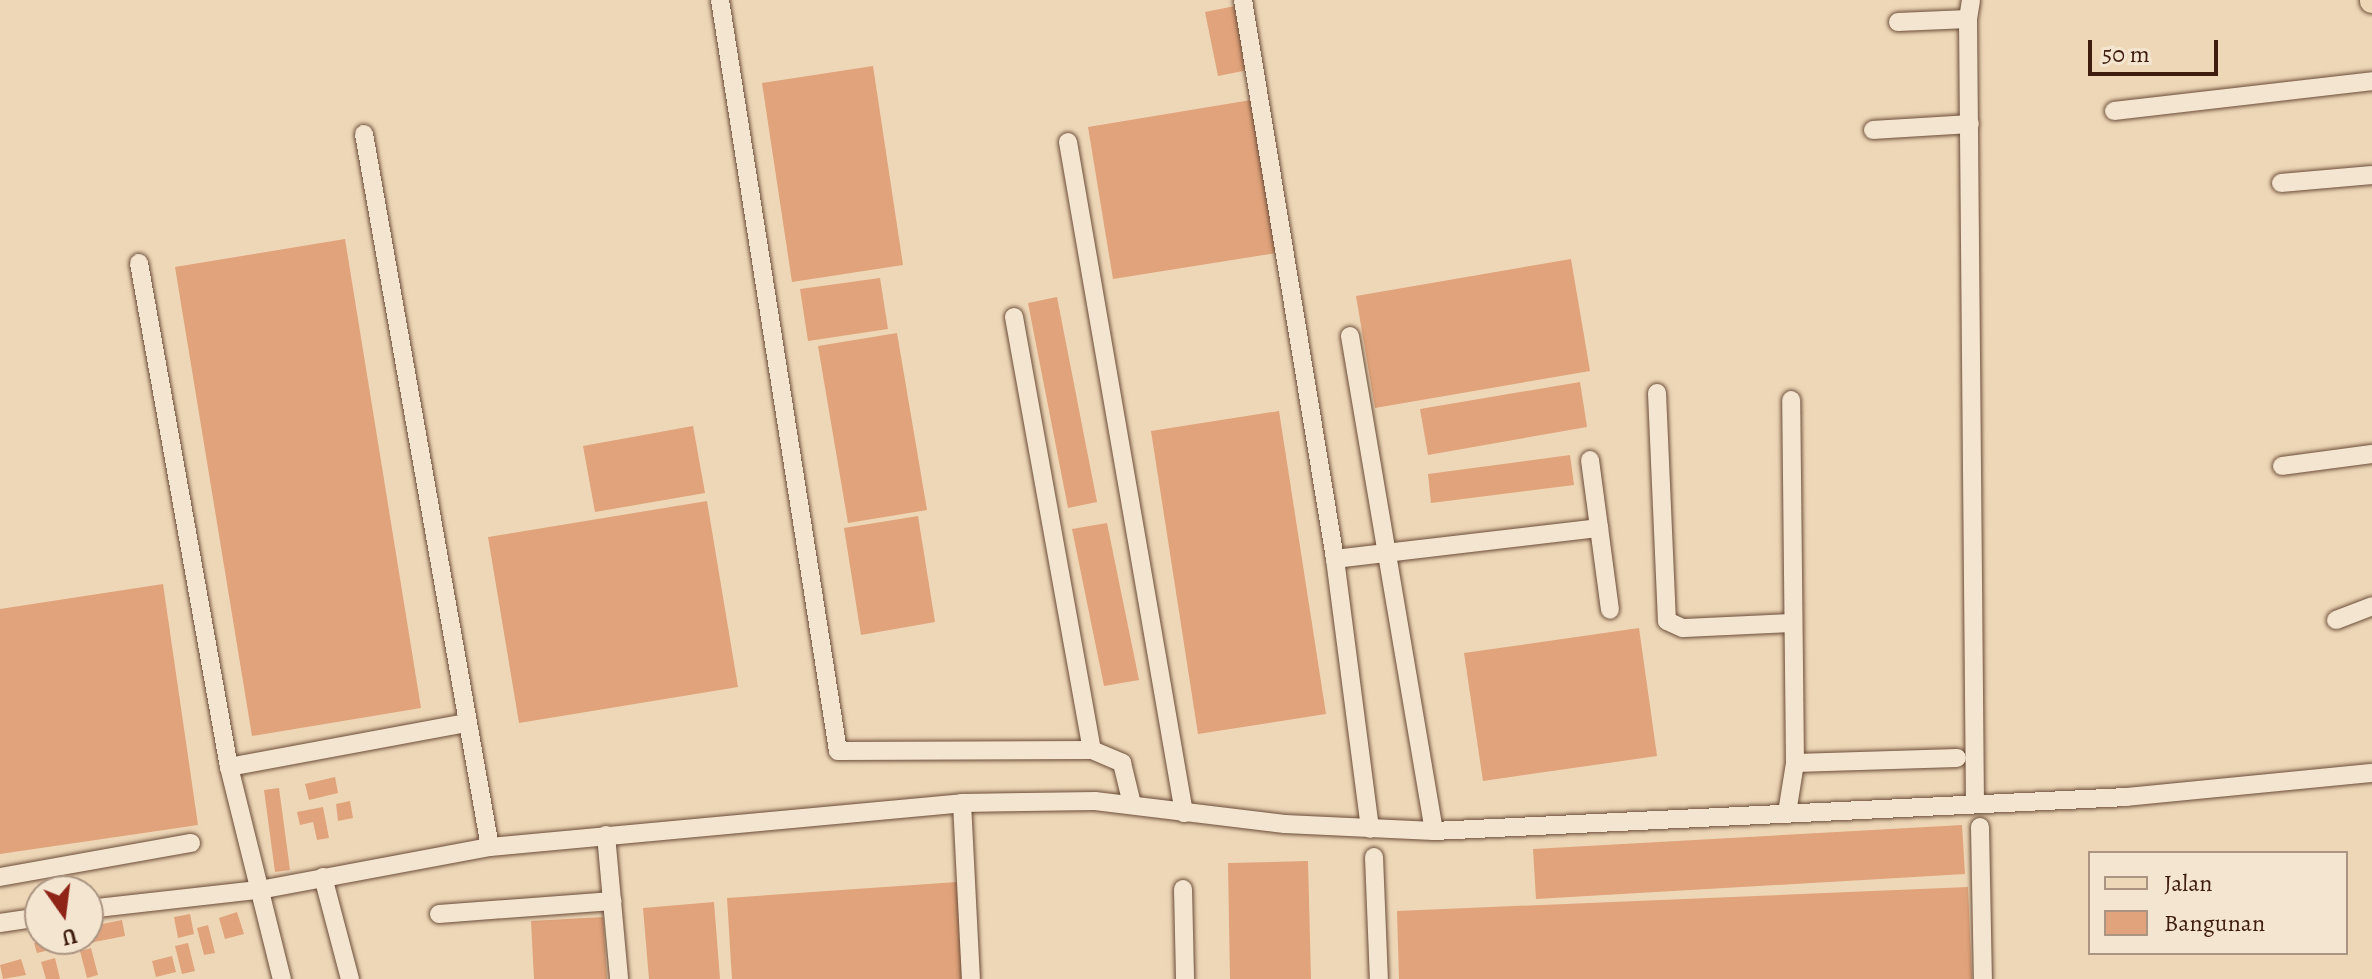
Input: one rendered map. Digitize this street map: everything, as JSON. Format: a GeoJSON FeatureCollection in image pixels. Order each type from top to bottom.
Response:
{"type":"FeatureCollection","features":[{"type":"Feature","properties":{"kind":"street"},"geometry":{"type":"LineString","coordinates":[[720,0],[838,751],[855,756],[1092,750],[1122,763],[1132,804]]}},
{"type":"Feature","properties":{"kind":"street"},"geometry":{"type":"LineString","coordinates":[[1243,0],[1335,559],[1370,829]]}},
{"type":"Feature","properties":{"kind":"street"},"geometry":{"type":"LineString","coordinates":[[1898,22],[1969,10],[1975,801]]}},
{"type":"Feature","properties":{"kind":"street"},"geometry":{"type":"LineString","coordinates":[[2114,111],[2372,81]]}},
{"type":"Feature","properties":{"kind":"street"},"geometry":{"type":"LineString","coordinates":[[1873,130],[1970,124]]}},
{"type":"Feature","properties":{"kind":"street"},"geometry":{"type":"LineString","coordinates":[[364,134],[490,847]]}},
{"type":"Feature","properties":{"kind":"street"},"geometry":{"type":"LineString","coordinates":[[1068,142],[1184,813]]}},
{"type":"Feature","properties":{"kind":"street"},"geometry":{"type":"LineString","coordinates":[[2281,183],[2372,175]]}},
{"type":"Feature","properties":{"kind":"street"},"geometry":{"type":"LineString","coordinates":[[139,263],[229,767],[265,889],[282,979]]}},
{"type":"Feature","properties":{"kind":"street"},"geometry":{"type":"LineString","coordinates":[[1014,317],[1092,750]]}},
{"type":"Feature","properties":{"kind":"street"},"geometry":{"type":"LineString","coordinates":[[1350,336],[1434,831]]}},
{"type":"Feature","properties":{"kind":"street"},"geometry":{"type":"LineString","coordinates":[[1657,393],[1667,621],[1683,628],[1793,623]]}},
{"type":"Feature","properties":{"kind":"street"},"geometry":{"type":"LineString","coordinates":[[1787,813],[1795,763],[1791,400]]}},
{"type":"Feature","properties":{"kind":"street"},"geometry":{"type":"LineString","coordinates":[[2282,466],[2372,454]]}},
{"type":"Feature","properties":{"kind":"street"},"geometry":{"type":"LineString","coordinates":[[1590,460],[1610,610]]}},
{"type":"Feature","properties":{"kind":"street"},"geometry":{"type":"LineString","coordinates":[[1335,559],[1599,528]]}},
{"type":"Feature","properties":{"kind":"street"},"geometry":{"type":"LineString","coordinates":[[2336,620],[2372,606]]}},
{"type":"Feature","properties":{"kind":"street"},"geometry":{"type":"LineString","coordinates":[[229,767],[466,723]]}},
{"type":"Feature","properties":{"kind":"street"},"geometry":{"type":"LineString","coordinates":[[1795,763],[1957,758]]}},
{"type":"Feature","properties":{"kind":"street"},"geometry":{"type":"LineString","coordinates":[[104,907],[265,889],[490,847],[962,803],[1132,804],[1184,813],[1370,829],[1434,831],[1975,801],[2126,797],[2372,773]]}},
{"type":"Feature","properties":{"kind":"street"},"geometry":{"type":"LineString","coordinates":[[962,803],[971,979]]}},
{"type":"Feature","properties":{"kind":"street"},"geometry":{"type":"LineString","coordinates":[[1980,827],[1983,979]]}},
{"type":"Feature","properties":{"kind":"street"},"geometry":{"type":"LineString","coordinates":[[606,835],[619,979]]}},
{"type":"Feature","properties":{"kind":"street"},"geometry":{"type":"LineString","coordinates":[[0,877],[191,843]]}},
{"type":"Feature","properties":{"kind":"street"},"geometry":{"type":"LineString","coordinates":[[1374,857],[1379,979]]}},
{"type":"Feature","properties":{"kind":"street"},"geometry":{"type":"LineString","coordinates":[[323,877],[350,979]]}},
{"type":"Feature","properties":{"kind":"street"},"geometry":{"type":"LineString","coordinates":[[1183,889],[1185,979]]}},
{"type":"Feature","properties":{"kind":"street"},"geometry":{"type":"LineString","coordinates":[[439,914],[613,901]]}},
{"type":"Feature","properties":{"kind":"street"},"geometry":{"type":"LineString","coordinates":[[0,923],[24,919]]}},
{"type":"Feature","properties":{"kind":"building"},"geometry":{"type":"Polygon","coordinates":[[[1235,6],[1248,70],[1218,76],[1205,12],[1235,6]]]}},
{"type":"Feature","properties":{"kind":"building"},"geometry":{"type":"Polygon","coordinates":[[[873,66],[903,265],[792,282],[762,83],[873,66]]]}},
{"type":"Feature","properties":{"kind":"building"},"geometry":{"type":"Polygon","coordinates":[[[1251,100],[1276,253],[1113,279],[1088,127],[1251,100]]]}},
{"type":"Feature","properties":{"kind":"building"},"geometry":{"type":"Polygon","coordinates":[[[345,239],[421,708],[252,736],[175,267],[345,239]]]}},
{"type":"Feature","properties":{"kind":"building"},"geometry":{"type":"Polygon","coordinates":[[[1571,259],[1590,371],[1375,408],[1356,296],[1571,259]]]}},
{"type":"Feature","properties":{"kind":"building"},"geometry":{"type":"Polygon","coordinates":[[[880,278],[888,329],[808,341],[800,289],[880,278]]]}},
{"type":"Feature","properties":{"kind":"building"},"geometry":{"type":"Polygon","coordinates":[[[1057,297],[1097,502],[1068,508],[1028,303],[1057,297]]]}},
{"type":"Feature","properties":{"kind":"building"},"geometry":{"type":"Polygon","coordinates":[[[897,333],[927,510],[848,523],[818,346],[897,333]]]}},
{"type":"Feature","properties":{"kind":"building"},"geometry":{"type":"Polygon","coordinates":[[[1580,382],[1587,427],[1428,455],[1420,409],[1580,382]]]}},
{"type":"Feature","properties":{"kind":"building"},"geometry":{"type":"Polygon","coordinates":[[[1279,411],[1326,714],[1198,734],[1151,431],[1279,411]]]}},
{"type":"Feature","properties":{"kind":"building"},"geometry":{"type":"Polygon","coordinates":[[[693,426],[705,493],[595,512],[583,446],[693,426]]]}},
{"type":"Feature","properties":{"kind":"building"},"geometry":{"type":"Polygon","coordinates":[[[1570,455],[1574,485],[1431,503],[1428,474],[1570,455]]]}},
{"type":"Feature","properties":{"kind":"building"},"geometry":{"type":"Polygon","coordinates":[[[707,501],[738,687],[519,723],[488,537],[707,501]]]}},
{"type":"Feature","properties":{"kind":"building"},"geometry":{"type":"Polygon","coordinates":[[[918,516],[935,622],[861,635],[844,528],[918,516]]]}},
{"type":"Feature","properties":{"kind":"building"},"geometry":{"type":"Polygon","coordinates":[[[1107,523],[1139,680],[1104,686],[1072,529],[1107,523]]]}},
{"type":"Feature","properties":{"kind":"building"},"geometry":{"type":"Polygon","coordinates":[[[163,584],[198,825],[0,854],[0,609],[163,584]]]}},
{"type":"Feature","properties":{"kind":"building"},"geometry":{"type":"Polygon","coordinates":[[[1639,628],[1657,756],[1483,781],[1464,653],[1639,628]]]}},
{"type":"Feature","properties":{"kind":"building"},"geometry":{"type":"Polygon","coordinates":[[[335,777],[338,793],[309,800],[305,784],[335,777]]]}},
{"type":"Feature","properties":{"kind":"building"},"geometry":{"type":"Polygon","coordinates":[[[279,788],[290,870],[275,872],[264,790],[279,788]]]}},
{"type":"Feature","properties":{"kind":"building"},"geometry":{"type":"Polygon","coordinates":[[[350,801],[353,818],[338,821],[336,804],[350,801]]]}},
{"type":"Feature","properties":{"kind":"building"},"geometry":{"type":"Polygon","coordinates":[[[323,807],[329,838],[317,840],[313,822],[300,825],[297,812],[323,807]]]}},
{"type":"Feature","properties":{"kind":"building"},"geometry":{"type":"Polygon","coordinates":[[[1962,825],[1965,874],[1536,899],[1533,849],[1962,825]]]}},
{"type":"Feature","properties":{"kind":"building"},"geometry":{"type":"Polygon","coordinates":[[[1308,861],[1311,979],[1230,979],[1228,863],[1308,861]]]}},
{"type":"Feature","properties":{"kind":"building"},"geometry":{"type":"Polygon","coordinates":[[[957,882],[963,979],[732,979],[727,898],[957,882]]]}},
{"type":"Feature","properties":{"kind":"building"},"geometry":{"type":"Polygon","coordinates":[[[1968,887],[1972,979],[1399,979],[1397,911],[1968,887]]]}},
{"type":"Feature","properties":{"kind":"building"},"geometry":{"type":"Polygon","coordinates":[[[714,902],[720,979],[649,979],[643,908],[714,902]]]}},
{"type":"Feature","properties":{"kind":"building"},"geometry":{"type":"Polygon","coordinates":[[[237,912],[244,934],[225,939],[219,918],[237,912]]]}},
{"type":"Feature","properties":{"kind":"building"},"geometry":{"type":"Polygon","coordinates":[[[190,914],[194,934],[178,938],[174,917],[190,914]]]}},
{"type":"Feature","properties":{"kind":"building"},"geometry":{"type":"Polygon","coordinates":[[[603,917],[607,979],[534,979],[531,921],[603,917]]]}},
{"type":"Feature","properties":{"kind":"building"},"geometry":{"type":"Polygon","coordinates":[[[122,920],[125,936],[104,940],[104,924],[122,920]]]}},
{"type":"Feature","properties":{"kind":"building"},"geometry":{"type":"Polygon","coordinates":[[[208,925],[215,953],[204,955],[197,928],[208,925]]]}},
{"type":"Feature","properties":{"kind":"building"},"geometry":{"type":"Polygon","coordinates":[[[188,943],[195,971],[182,974],[175,946],[188,943]]]}},
{"type":"Feature","properties":{"kind":"building"},"geometry":{"type":"Polygon","coordinates":[[[81,955],[93,955],[98,975],[87,978],[81,955]]]}},
{"type":"Feature","properties":{"kind":"building"},"geometry":{"type":"Polygon","coordinates":[[[172,956],[176,972],[156,977],[152,961],[172,956]]]}},
{"type":"Feature","properties":{"kind":"building"},"geometry":{"type":"Polygon","coordinates":[[[55,958],[60,979],[46,979],[41,962],[55,958]]]}},
{"type":"Feature","properties":{"kind":"building"},"geometry":{"type":"Polygon","coordinates":[[[21,959],[26,975],[3,979],[0,965],[21,959]]]}}]}
